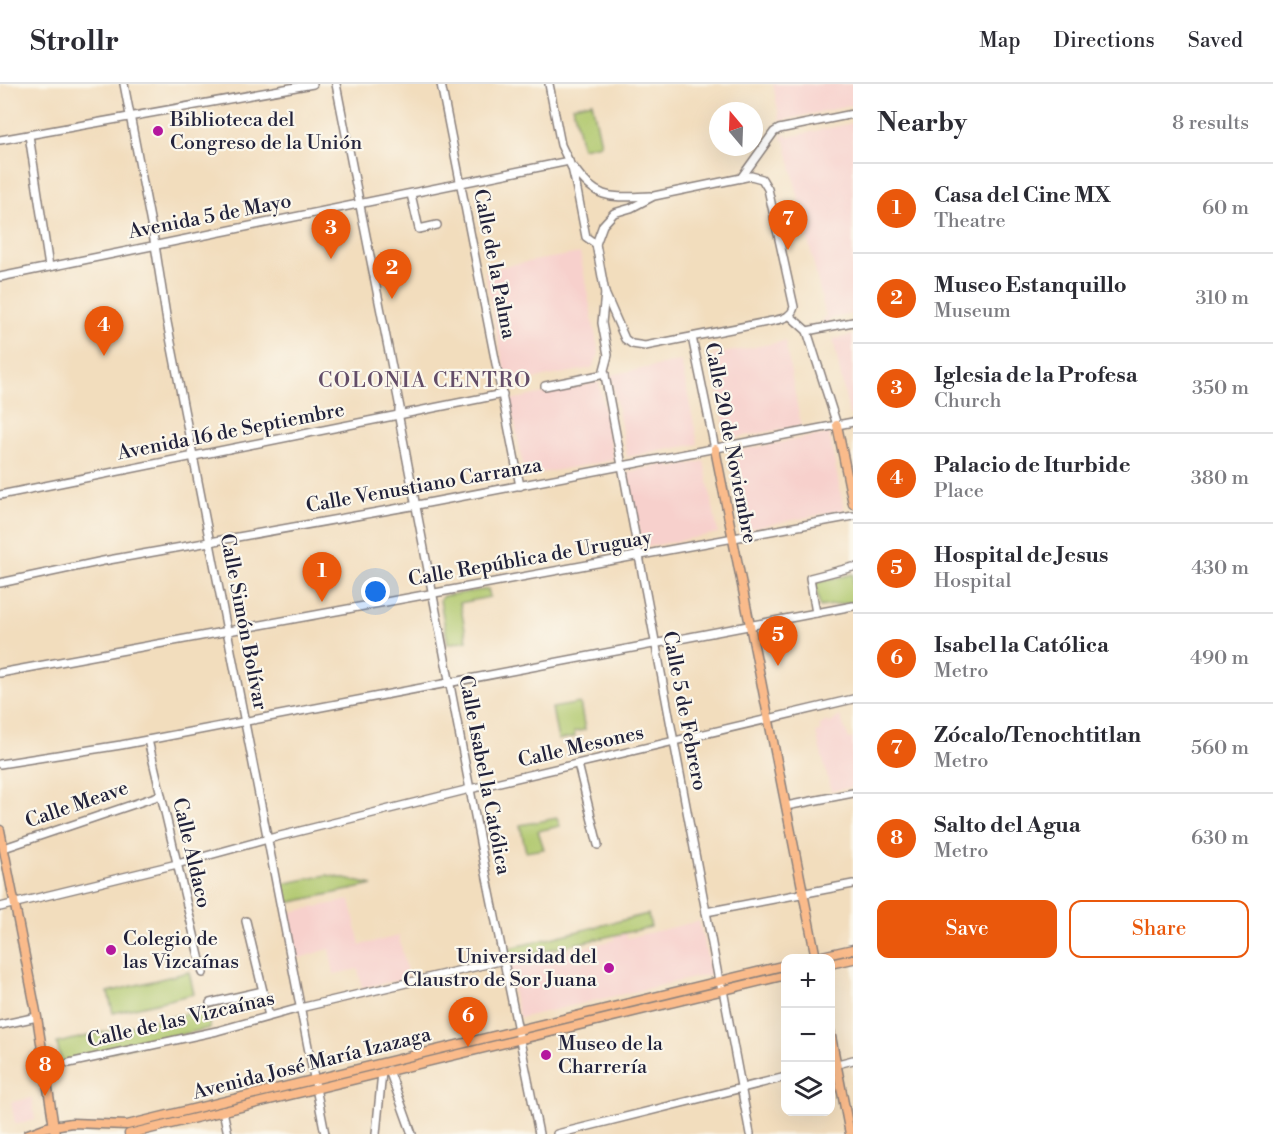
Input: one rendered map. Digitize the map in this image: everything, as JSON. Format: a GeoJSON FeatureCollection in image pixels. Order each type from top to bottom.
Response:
{"type":"FeatureCollection","features":[{"type":"Feature","properties":{"kind":"main road"},"geometry":{"type":"LineString","coordinates":[[837,425],[853,504]]}},
{"type":"Feature","properties":{"kind":"main road","name":"Calle 20 de Noviembre"},"geometry":{"type":"LineString","coordinates":[[715,449],[769,720]]}},
{"type":"Feature","properties":{"kind":"main road"},"geometry":{"type":"LineString","coordinates":[[769,720],[814,954]]}},
{"type":"Feature","properties":{"kind":"main road"},"geometry":{"type":"LineString","coordinates":[[0,830],[37,1017],[55,1130]]}},
{"type":"Feature","properties":{"kind":"main road"},"geometry":{"type":"LineString","coordinates":[[832,954],[853,949]]}},
{"type":"Feature","properties":{"kind":"main road"},"geometry":{"type":"LineString","coordinates":[[835,963],[853,959]]}},
{"type":"Feature","properties":{"kind":"main road","name":"Avenida José María Izazaga"},"geometry":{"type":"LineString","coordinates":[[28,1134],[87,1122],[127,1125],[314,1084],[721,985],[781,967]]}},
{"type":"Feature","properties":{"kind":"main road","name":"Avenida José María Izazaga"},"geometry":{"type":"LineString","coordinates":[[721,985],[781,976]]}},
{"type":"Feature","properties":{"kind":"main road","name":"Avenida José María Izazaga"},"geometry":{"type":"LineString","coordinates":[[129,1134],[223,1111],[314,1084],[386,1071],[519,1035]]}},
{"type":"Feature","properties":{"kind":"main road"},"geometry":{"type":"LineString","coordinates":[[835,1067],[849,1100],[850,1134]]}},
{"type":"Feature","properties":{"kind":"street","name":"Calle Simón Bolívar"},"geometry":{"type":"LineString","coordinates":[[124,84],[155,245],[167,322],[325,1134]]}},
{"type":"Feature","properties":{"kind":"street"},"geometry":{"type":"LineString","coordinates":[[0,140],[313,84]]}},
{"type":"Feature","properties":{"kind":"street","name":"Calle Isabel la Católica"},"geometry":{"type":"LineString","coordinates":[[336,84],[470,789],[539,1134]]}},
{"type":"Feature","properties":{"kind":"street","name":"Calle de la Palma"},"geometry":{"type":"LineString","coordinates":[[441,84],[520,486]]}},
{"type":"Feature","properties":{"kind":"street"},"geometry":{"type":"LineString","coordinates":[[549,84],[561,145],[569,161],[576,185],[586,237],[596,244]]}},
{"type":"Feature","properties":{"kind":"street"},"geometry":{"type":"LineString","coordinates":[[741,178],[774,132],[779,129],[853,114]]}},
{"type":"Feature","properties":{"kind":"street"},"geometry":{"type":"LineString","coordinates":[[29,135],[49,267]]}},
{"type":"Feature","properties":{"kind":"street"},"geometry":{"type":"LineString","coordinates":[[569,161],[588,186],[604,196],[617,198],[654,196],[741,178],[757,177],[766,183],[794,307],[789,315],[772,321],[645,346],[632,344],[622,335],[605,293],[596,244],[603,225],[611,215],[654,196]]}},
{"type":"Feature","properties":{"kind":"street","name":"Avenida 5 de Mayo"},"geometry":{"type":"LineString","coordinates":[[0,277],[569,161]]}},
{"type":"Feature","properties":{"kind":"street"},"geometry":{"type":"LineString","coordinates":[[411,194],[419,229],[437,225]]}},
{"type":"Feature","properties":{"kind":"street","name":"Calle 5 de Febrero"},"geometry":{"type":"LineString","coordinates":[[605,293],[602,323],[608,355],[604,367],[605,374],[673,741],[750,1134]]}},
{"type":"Feature","properties":{"kind":"street"},"geometry":{"type":"LineString","coordinates":[[789,315],[807,331],[837,425]]}},
{"type":"Feature","properties":{"kind":"street"},"geometry":{"type":"LineString","coordinates":[[807,331],[853,322]]}},
{"type":"Feature","properties":{"kind":"street","name":"Calle 20 de Noviembre"},"geometry":{"type":"LineString","coordinates":[[692,337],[715,449]]}},
{"type":"Feature","properties":{"kind":"street"},"geometry":{"type":"LineString","coordinates":[[545,386],[605,374]]}},
{"type":"Feature","properties":{"kind":"street","name":"Avenida 16 de Septiembre"},"geometry":{"type":"LineString","coordinates":[[0,495],[503,394]]}},
{"type":"Feature","properties":{"kind":"street","name":"Calle Venustiano Carranza"},"geometry":{"type":"LineString","coordinates":[[0,583],[853,422]]}},
{"type":"Feature","properties":{"kind":"street","name":"Calle República de Uruguay"},"geometry":{"type":"LineString","coordinates":[[0,673],[853,516]]}},
{"type":"Feature","properties":{"kind":"street"},"geometry":{"type":"LineString","coordinates":[[816,613],[810,578],[853,567]]}},
{"type":"Feature","properties":{"kind":"street"},"geometry":{"type":"LineString","coordinates":[[0,765],[148,740],[853,606]]}},
{"type":"Feature","properties":{"kind":"street","name":"Calle Mesones"},"geometry":{"type":"LineString","coordinates":[[177,864],[470,789],[853,699]]}},
{"type":"Feature","properties":{"kind":"street","name":"Calle Aldaco"},"geometry":{"type":"LineString","coordinates":[[148,740],[203,973]]}},
{"type":"Feature","properties":{"kind":"street"},"geometry":{"type":"LineString","coordinates":[[578,764],[598,845]]}},
{"type":"Feature","properties":{"kind":"street"},"geometry":{"type":"LineString","coordinates":[[786,806],[853,793]]}},
{"type":"Feature","properties":{"kind":"street","name":"Calle Meave"},"geometry":{"type":"LineString","coordinates":[[4,848],[161,795]]}},
{"type":"Feature","properties":{"kind":"street"},"geometry":{"type":"LineString","coordinates":[[0,907],[177,864]]}},
{"type":"Feature","properties":{"kind":"street"},"geometry":{"type":"LineString","coordinates":[[706,912],[853,884]]}},
{"type":"Feature","properties":{"kind":"street"},"geometry":{"type":"LineString","coordinates":[[246,921],[269,1016]]}},
{"type":"Feature","properties":{"kind":"street","name":"Calle de las Vizcaínas"},"geometry":{"type":"LineString","coordinates":[[69,1063],[217,1031],[300,1008],[504,960]]}},
{"type":"Feature","properties":{"kind":"street"},"geometry":{"type":"LineString","coordinates":[[210,1004],[263,991]]}},
{"type":"Feature","properties":{"kind":"street"},"geometry":{"type":"LineString","coordinates":[[0,1025],[37,1017]]}},
{"type":"Feature","properties":{"kind":"street"},"geometry":{"type":"LineString","coordinates":[[835,1065],[853,1060]]}},
{"type":"Feature","properties":{"kind":"street"},"geometry":{"type":"LineString","coordinates":[[376,1134],[386,1071]]}},
{"type":"Feature","properties":{"kind":"street"},"geometry":{"type":"LineString","coordinates":[[386,1071],[412,1134]]}},
{"type":"Feature","properties":{"kind":"street"},"geometry":{"type":"LineString","coordinates":[[557,1134],[781,1078]]}},
{"type":"Feature","properties":{"kind":"street"},"geometry":{"type":"LineString","coordinates":[[223,1111],[228,1134]]}},
{"type":"Feature","properties":{"kind":"shaded area"},"geometry":{"type":"Polygon","coordinates":[[[773,84],[853,84],[853,105],[780,121],[773,84]]]}},
{"type":"Feature","properties":{"kind":"shaded area"},"geometry":{"type":"Polygon","coordinates":[[[853,123],[853,314],[829,319],[829,322],[824,324],[823,318],[826,317],[785,140],[781,135],[786,134],[787,137],[853,123]]]}},
{"type":"Feature","properties":{"kind":"shaded area"},"geometry":{"type":"Polygon","coordinates":[[[580,253],[599,354],[592,368],[507,384],[485,272],[487,269],[580,253]]]}},
{"type":"Feature","properties":{"kind":"shaded area"},"geometry":{"type":"Polygon","coordinates":[[[853,335],[853,414],[849,415],[833,339],[853,335]]]}},
{"type":"Feature","properties":{"kind":"shaded area"},"geometry":{"type":"Polygon","coordinates":[[[785,341],[801,426],[729,439],[726,435],[713,355],[785,341]]]}},
{"type":"Feature","properties":{"kind":"shaded area"},"geometry":{"type":"Polygon","coordinates":[[[681,361],[698,444],[627,457],[611,375],[681,361]]]}},
{"type":"Feature","properties":{"kind":"shaded area"},"geometry":{"type":"Polygon","coordinates":[[[599,382],[614,460],[525,476],[510,400],[599,382]]]}},
{"type":"Feature","properties":{"kind":"shaded area"},"geometry":{"type":"Polygon","coordinates":[[[829,433],[844,510],[743,530],[729,455],[731,452],[829,433]]]}},
{"type":"Feature","properties":{"kind":"shaded area"},"geometry":{"type":"Polygon","coordinates":[[[704,461],[718,533],[643,548],[628,477],[629,472],[669,463],[670,468],[704,461]]]}},
{"type":"Feature","properties":{"kind":"shaded area"},"geometry":{"type":"Polygon","coordinates":[[[840,716],[849,739],[853,738],[853,787],[831,791],[816,733],[821,731],[819,726],[827,721],[829,724],[840,716]]]}},
{"type":"Feature","properties":{"kind":"shaded area"},"geometry":{"type":"Polygon","coordinates":[[[350,900],[360,945],[399,936],[408,978],[362,988],[358,969],[334,974],[329,949],[296,959],[287,917],[291,912],[350,900]]]}},
{"type":"Feature","properties":{"kind":"shaded area","name":"Universidad del Claustro de Sor Juana"},"geometry":{"type":"Polygon","coordinates":[[[699,921],[711,974],[519,1018],[507,964],[615,940],[615,936],[626,934],[627,938],[699,921]]]}},
{"type":"Feature","properties":{"kind":"shaded area"},"geometry":{"type":"Polygon","coordinates":[[[32,1098],[35,1120],[15,1124],[11,1102],[32,1098]]]}},
{"type":"Feature","properties":{"kind":"green space"},"geometry":{"type":"Polygon","coordinates":[[[592,102],[601,144],[582,148],[573,106],[592,102]]]}},
{"type":"Feature","properties":{"kind":"green space"},"geometry":{"type":"Polygon","coordinates":[[[853,574],[853,602],[820,607],[815,583],[853,574]]]}},
{"type":"Feature","properties":{"kind":"green space"},"geometry":{"type":"Polygon","coordinates":[[[488,589],[490,597],[460,603],[467,640],[448,644],[440,600],[443,596],[488,589]]]}},
{"type":"Feature","properties":{"kind":"green space"},"geometry":{"type":"Polygon","coordinates":[[[580,703],[585,730],[574,732],[575,737],[558,740],[552,708],[580,703]]]}},
{"type":"Feature","properties":{"kind":"green space"},"geometry":{"type":"Polygon","coordinates":[[[557,818],[560,826],[538,831],[544,849],[526,852],[520,825],[557,818]]]}},
{"type":"Feature","properties":{"kind":"green space"},"geometry":{"type":"Polygon","coordinates":[[[327,875],[373,885],[287,903],[282,884],[327,875]]]}},
{"type":"Feature","properties":{"kind":"green space"},"geometry":{"type":"Polygon","coordinates":[[[648,914],[651,927],[507,959],[506,949],[648,914]]]}},
{"type":"Feature","properties":{"kind":"green space"},"geometry":{"type":"Polygon","coordinates":[[[189,972],[194,994],[113,1013],[108,992],[189,972]]]}},
{"type":"Feature","properties":{"kind":"green space"},"geometry":{"type":"Polygon","coordinates":[[[206,1009],[210,1028],[61,1063],[57,1043],[206,1009]]]}},
{"type":"Feature","properties":{"kind":"place","name":"Biblioteca del Congreso de la Unión"},"geometry":{"type":"Point","coordinates":[158,131]}},
{"type":"Feature","properties":{"kind":"place","name":"Zócalo/Tenochtitlan"},"geometry":{"type":"Point","coordinates":[788,250]}},
{"type":"Feature","properties":{"kind":"place","name":"Iglesia de la Profesa"},"geometry":{"type":"Point","coordinates":[331,259]}},
{"type":"Feature","properties":{"kind":"place","name":"Museo Estanquillo"},"geometry":{"type":"Point","coordinates":[392,299]}},
{"type":"Feature","properties":{"kind":"place","name":"Palacio de Iturbide"},"geometry":{"type":"Point","coordinates":[104,356]}},
{"type":"Feature","properties":{"kind":"place","name":"Casa del Cine MX"},"geometry":{"type":"Point","coordinates":[322,602]}},
{"type":"Feature","properties":{"kind":"place","name":"Hospital de Jesus"},"geometry":{"type":"Point","coordinates":[778,666]}},
{"type":"Feature","properties":{"kind":"place","name":"Colegio de las Vizcaínas"},"geometry":{"type":"Point","coordinates":[111,950]}},
{"type":"Feature","properties":{"kind":"place","name":"Universidad del Claustro de Sor Juana"},"geometry":{"type":"Point","coordinates":[609,968]}},
{"type":"Feature","properties":{"kind":"place","name":"Isabel la Católica"},"geometry":{"type":"Point","coordinates":[468,1047]}},
{"type":"Feature","properties":{"kind":"place","name":"Museo de la Charrería"},"geometry":{"type":"Point","coordinates":[546,1055]}},
{"type":"Feature","properties":{"kind":"place","name":"Salto del Agua"},"geometry":{"type":"Point","coordinates":[45,1096]}},
{"type":"Feature","properties":{"kind":"district","name":"COLONIA CENTRO"},"geometry":{"type":"Point","coordinates":[425,381]}}]}
